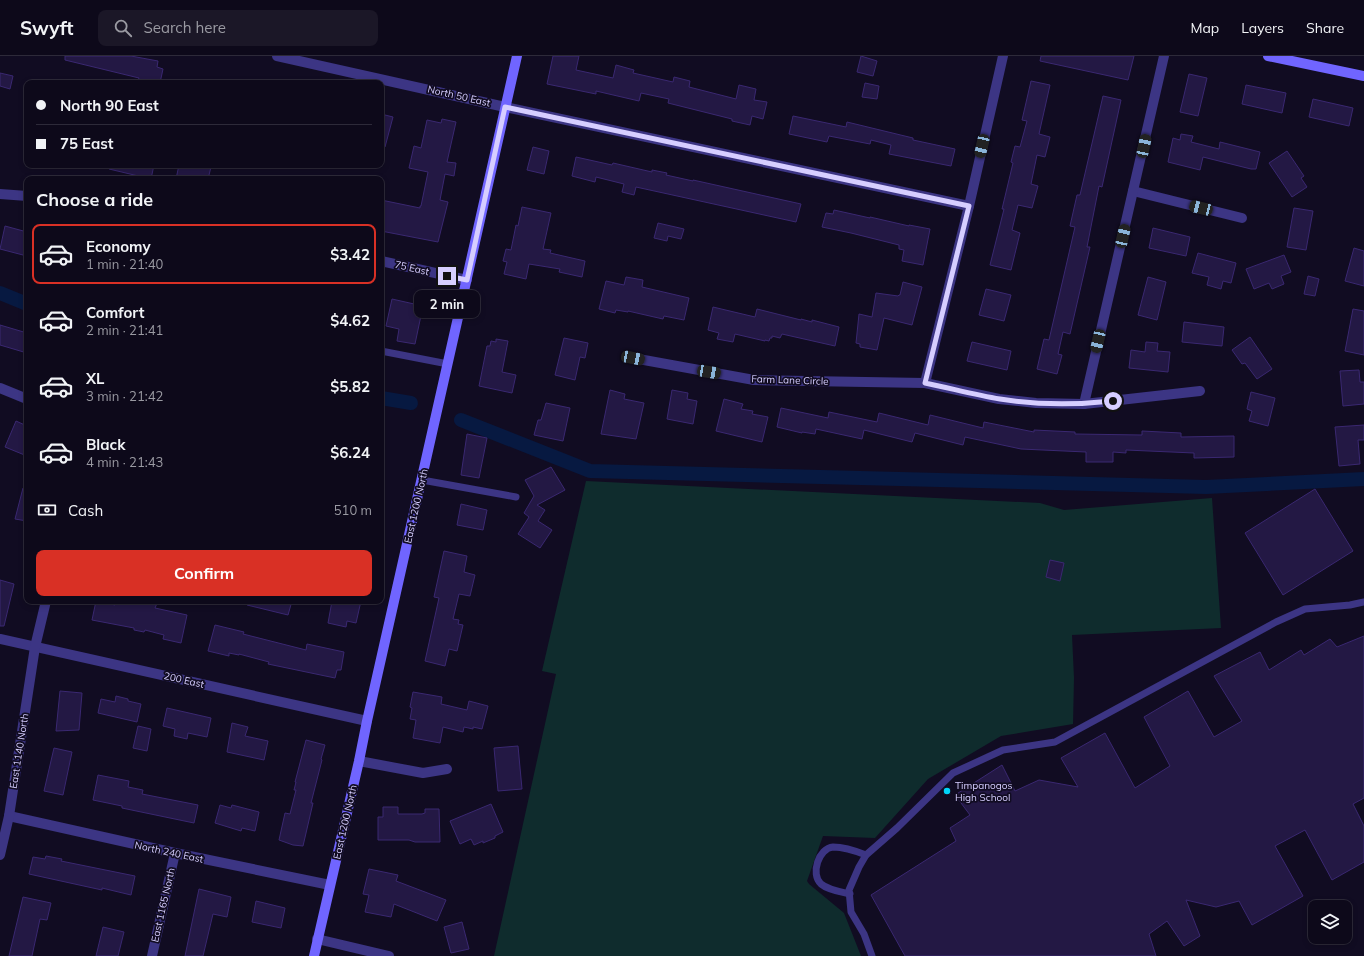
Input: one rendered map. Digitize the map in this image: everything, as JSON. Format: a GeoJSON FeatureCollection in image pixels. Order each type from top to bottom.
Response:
{"type":"FeatureCollection","features":[{"type":"Feature","properties":{"kind":"street","name":"North 50 East"},"geometry":{"type":"LineString","coordinates":[[277,56],[505,107],[969,206]]}},
{"type":"Feature","properties":{"kind":"street","name":"East 1200 North"},"geometry":{"type":"LineString","coordinates":[[314,956],[360,761],[367,721],[517,56]]}},
{"type":"Feature","properties":{"kind":"street"},"geometry":{"type":"LineString","coordinates":[[925,383],[969,206],[1003,56]]}},
{"type":"Feature","properties":{"kind":"street"},"geometry":{"type":"LineString","coordinates":[[1084,404],[1164,56]]}},
{"type":"Feature","properties":{"kind":"street"},"geometry":{"type":"LineString","coordinates":[[1268,56],[1364,76]]}},
{"type":"Feature","properties":{"kind":"street"},"geometry":{"type":"LineString","coordinates":[[1133,191],[1242,218]]}},
{"type":"Feature","properties":{"kind":"street"},"geometry":{"type":"LineString","coordinates":[[0,194],[24,196]]}},
{"type":"Feature","properties":{"kind":"street","name":"75 East"},"geometry":{"type":"LineString","coordinates":[[384,262],[467,280]]}},
{"type":"Feature","properties":{"kind":"street","name":"Farm Lane Circle"},"geometry":{"type":"LineString","coordinates":[[633,358],[754,380],[925,383],[1000,399],[1036,403],[1084,404],[1200,391]]}},
{"type":"Feature","properties":{"kind":"street"},"geometry":{"type":"LineString","coordinates":[[0,388],[24,398]]}},
{"type":"Feature","properties":{"kind":"street","name":"East 1140 North"},"geometry":{"type":"LineString","coordinates":[[0,855],[9,816],[35,647],[45,604]]}},
{"type":"Feature","properties":{"kind":"street","name":"200 East"},"geometry":{"type":"LineString","coordinates":[[0,639],[367,721]]}},
{"type":"Feature","properties":{"kind":"street"},"geometry":{"type":"LineString","coordinates":[[360,761],[423,773],[447,769]]}},
{"type":"Feature","properties":{"kind":"street","name":"North 240 East"},"geometry":{"type":"LineString","coordinates":[[9,816],[175,853],[330,885]]}},
{"type":"Feature","properties":{"kind":"street","name":"East 1165 North"},"geometry":{"type":"LineString","coordinates":[[152,956],[175,853]]}},
{"type":"Feature","properties":{"kind":"street"},"geometry":{"type":"LineString","coordinates":[[317,939],[389,956]]}},
{"type":"Feature","properties":{"kind":"lane"},"geometry":{"type":"LineString","coordinates":[[384,352],[448,364]]}},
{"type":"Feature","properties":{"kind":"lane"},"geometry":{"type":"LineString","coordinates":[[422,480],[516,497]]}},
{"type":"Feature","properties":{"kind":"lane"},"geometry":{"type":"LineString","coordinates":[[872,956],[864,934],[851,912],[849,890],[859,867],[866,855],[897,828],[953,772],[1003,750],[1055,742],[1276,622],[1305,609],[1350,605],[1364,602]]}},
{"type":"Feature","properties":{"kind":"lane"},"geometry":{"type":"LineString","coordinates":[[850,894],[823,886],[819,882],[816,873],[818,862],[824,851],[832,847],[866,855]]}},
{"type":"Feature","properties":{"kind":"green space"},"geometry":{"type":"Polygon","coordinates":[[[586,481],[1040,503],[1064,510],[1212,498],[1221,628],[1072,635],[1074,678],[1073,724],[1001,736],[928,779],[875,838],[823,836],[807,881],[844,913],[861,956],[494,956],[556,674],[542,671],[586,481]]]}},
{"type":"Feature","properties":{"kind":"building"},"geometry":{"type":"Polygon","coordinates":[[[65,56],[131,56],[158,61],[157,67],[163,69],[161,80],[138,80],[139,78],[65,60],[65,56]]]}},
{"type":"Feature","properties":{"kind":"building"},"geometry":{"type":"Polygon","coordinates":[[[553,56],[579,56],[576,70],[613,78],[616,65],[634,70],[633,73],[673,82],[674,77],[690,81],[689,87],[736,99],[739,85],[756,89],[754,100],[767,102],[763,119],[752,116],[750,125],[668,103],[669,99],[641,93],[639,101],[596,91],[596,94],[547,84],[553,56]]]}},
{"type":"Feature","properties":{"kind":"building"},"geometry":{"type":"Polygon","coordinates":[[[861,56],[877,61],[873,76],[857,72],[861,56]]]}},
{"type":"Feature","properties":{"kind":"building"},"geometry":{"type":"Polygon","coordinates":[[[1041,56],[1134,56],[1128,80],[1040,61],[1041,56]]]}},
{"type":"Feature","properties":{"kind":"building"},"geometry":{"type":"Polygon","coordinates":[[[0,73],[13,76],[10,89],[0,86],[0,73]]]}},
{"type":"Feature","properties":{"kind":"building"},"geometry":{"type":"Polygon","coordinates":[[[1189,74],[1207,78],[1198,116],[1180,112],[1189,74]]]}},
{"type":"Feature","properties":{"kind":"building"},"geometry":{"type":"Polygon","coordinates":[[[1031,81],[1050,85],[1039,134],[1050,137],[1045,157],[1037,155],[1031,184],[1038,186],[1032,208],[1018,205],[1012,230],[1020,233],[1011,270],[990,265],[1004,209],[1002,209],[1013,163],[1011,162],[1015,146],[1020,147],[1027,121],[1022,120],[1031,81]]]}},
{"type":"Feature","properties":{"kind":"building"},"geometry":{"type":"Polygon","coordinates":[[[865,83],[879,86],[877,99],[862,97],[865,83]]]}},
{"type":"Feature","properties":{"kind":"building"},"geometry":{"type":"Polygon","coordinates":[[[1246,85],[1286,93],[1282,113],[1242,104],[1246,85]]]}},
{"type":"Feature","properties":{"kind":"building"},"geometry":{"type":"Polygon","coordinates":[[[1103,96],[1121,100],[1102,187],[1099,186],[1087,247],[1090,247],[1070,334],[1063,332],[1058,354],[1062,355],[1057,374],[1037,369],[1044,339],[1049,340],[1075,227],[1070,226],[1077,195],[1080,195],[1103,96]]]}},
{"type":"Feature","properties":{"kind":"building"},"geometry":{"type":"Polygon","coordinates":[[[1313,99],[1353,108],[1349,126],[1309,117],[1313,99]]]}},
{"type":"Feature","properties":{"kind":"building"},"geometry":{"type":"Polygon","coordinates":[[[384,115],[393,117],[384,147],[384,115]]]}},
{"type":"Feature","properties":{"kind":"building"},"geometry":{"type":"Polygon","coordinates":[[[793,116],[846,127],[847,122],[913,138],[913,140],[955,149],[951,166],[889,154],[891,145],[871,140],[870,144],[829,136],[827,142],[789,134],[793,116]]]}},
{"type":"Feature","properties":{"kind":"building"},"geometry":{"type":"Polygon","coordinates":[[[442,119],[456,122],[447,162],[456,163],[454,176],[445,174],[440,200],[448,202],[438,242],[384,232],[384,201],[420,208],[428,172],[409,168],[414,146],[421,148],[427,120],[441,123],[442,119]]]}},
{"type":"Feature","properties":{"kind":"building"},"geometry":{"type":"Polygon","coordinates":[[[1181,134],[1193,136],[1191,142],[1219,149],[1220,142],[1260,152],[1256,169],[1203,157],[1200,170],[1168,162],[1173,138],[1180,140],[1181,134]]]}},
{"type":"Feature","properties":{"kind":"building"},"geometry":{"type":"Polygon","coordinates":[[[533,147],[549,151],[544,174],[527,170],[533,147]]]}},
{"type":"Feature","properties":{"kind":"building"},"geometry":{"type":"Polygon","coordinates":[[[1287,151],[1304,176],[1301,178],[1307,187],[1292,197],[1269,163],[1287,151]]]}},
{"type":"Feature","properties":{"kind":"building"},"geometry":{"type":"Polygon","coordinates":[[[576,157],[612,165],[613,163],[652,172],[652,170],[667,173],[666,175],[801,204],[796,222],[636,187],[634,195],[622,192],[624,184],[596,177],[595,182],[572,176],[576,157]]]}},
{"type":"Feature","properties":{"kind":"building"},"geometry":{"type":"Polygon","coordinates":[[[153,168],[152,176],[138,176],[109,169],[153,168]]]}},
{"type":"Feature","properties":{"kind":"building"},"geometry":{"type":"Polygon","coordinates":[[[178,168],[211,168],[209,176],[177,176],[178,168]]]}},
{"type":"Feature","properties":{"kind":"building"},"geometry":{"type":"Polygon","coordinates":[[[522,207],[551,213],[543,249],[551,250],[550,253],[585,261],[582,277],[559,272],[560,269],[529,264],[526,279],[504,274],[507,262],[503,261],[506,249],[511,250],[516,225],[518,226],[522,207]]]}},
{"type":"Feature","properties":{"kind":"building"},"geometry":{"type":"Polygon","coordinates":[[[1294,208],[1313,211],[1306,250],[1287,247],[1294,208]]]}},
{"type":"Feature","properties":{"kind":"building"},"geometry":{"type":"Polygon","coordinates":[[[834,210],[930,229],[923,265],[902,261],[904,250],[899,249],[899,245],[822,227],[826,213],[833,214],[834,210]]]}},
{"type":"Feature","properties":{"kind":"building"},"geometry":{"type":"Polygon","coordinates":[[[658,223],[684,229],[681,239],[668,236],[667,241],[654,238],[658,223]]]}},
{"type":"Feature","properties":{"kind":"building"},"geometry":{"type":"Polygon","coordinates":[[[5,226],[24,231],[23,255],[0,249],[5,226]]]}},
{"type":"Feature","properties":{"kind":"building"},"geometry":{"type":"Polygon","coordinates":[[[1153,228],[1190,237],[1186,256],[1149,248],[1153,228]]]}},
{"type":"Feature","properties":{"kind":"building"},"geometry":{"type":"Polygon","coordinates":[[[1354,248],[1364,251],[1364,286],[1345,281],[1354,248]]]}},
{"type":"Feature","properties":{"kind":"building"},"geometry":{"type":"Polygon","coordinates":[[[1198,253],[1236,263],[1231,283],[1223,281],[1221,289],[1207,285],[1209,277],[1192,273],[1198,253]]]}},
{"type":"Feature","properties":{"kind":"building"},"geometry":{"type":"Polygon","coordinates":[[[1284,255],[1291,272],[1281,276],[1284,284],[1272,289],[1269,283],[1254,289],[1246,269],[1284,255]]]}},
{"type":"Feature","properties":{"kind":"building"},"geometry":{"type":"Polygon","coordinates":[[[1308,276],[1319,279],[1315,296],[1304,294],[1308,276]]]}},
{"type":"Feature","properties":{"kind":"building"},"geometry":{"type":"Polygon","coordinates":[[[626,277],[643,280],[642,287],[689,298],[684,320],[664,316],[663,319],[628,311],[616,310],[615,313],[599,309],[606,281],[624,285],[626,277]]]}},
{"type":"Feature","properties":{"kind":"building"},"geometry":{"type":"Polygon","coordinates":[[[1148,277],[1166,282],[1157,320],[1138,315],[1148,277]]]}},
{"type":"Feature","properties":{"kind":"building"},"geometry":{"type":"Polygon","coordinates":[[[903,282],[922,287],[912,325],[884,318],[877,350],[860,347],[860,344],[856,343],[859,314],[872,317],[876,293],[898,296],[900,295],[903,282]]]}},
{"type":"Feature","properties":{"kind":"building"},"geometry":{"type":"Polygon","coordinates":[[[986,289],[1011,295],[1004,321],[979,315],[986,289]]]}},
{"type":"Feature","properties":{"kind":"building"},"geometry":{"type":"Polygon","coordinates":[[[392,299],[423,306],[415,344],[397,341],[399,329],[386,326],[392,299]]]}},
{"type":"Feature","properties":{"kind":"building"},"geometry":{"type":"Polygon","coordinates":[[[713,307],[755,317],[757,309],[801,320],[812,322],[812,320],[839,327],[835,346],[782,334],[780,338],[772,336],[769,341],[735,334],[733,342],[717,339],[719,333],[708,330],[713,307]]]}},
{"type":"Feature","properties":{"kind":"building"},"geometry":{"type":"Polygon","coordinates":[[[1353,309],[1364,311],[1364,355],[1345,351],[1353,309]]]}},
{"type":"Feature","properties":{"kind":"building"},"geometry":{"type":"Polygon","coordinates":[[[1184,322],[1224,327],[1222,346],[1182,342],[1184,322]]]}},
{"type":"Feature","properties":{"kind":"building"},"geometry":{"type":"Polygon","coordinates":[[[0,325],[24,332],[24,352],[0,345],[0,325]]]}},
{"type":"Feature","properties":{"kind":"building"},"geometry":{"type":"Polygon","coordinates":[[[1250,337],[1272,369],[1257,379],[1245,363],[1242,364],[1232,350],[1250,337]]]}},
{"type":"Feature","properties":{"kind":"building"},"geometry":{"type":"Polygon","coordinates":[[[564,338],[588,343],[585,358],[580,357],[575,380],[555,375],[564,338]]]}},
{"type":"Feature","properties":{"kind":"building"},"geometry":{"type":"Polygon","coordinates":[[[496,339],[508,341],[502,372],[516,375],[512,393],[479,386],[487,346],[490,346],[491,341],[496,342],[496,339]]]}},
{"type":"Feature","properties":{"kind":"building"},"geometry":{"type":"Polygon","coordinates":[[[972,342],[1011,351],[1007,370],[967,361],[972,342]]]}},
{"type":"Feature","properties":{"kind":"building"},"geometry":{"type":"Polygon","coordinates":[[[1146,342],[1158,343],[1157,351],[1170,352],[1168,372],[1129,368],[1131,350],[1145,352],[1146,342]]]}},
{"type":"Feature","properties":{"kind":"building"},"geometry":{"type":"Polygon","coordinates":[[[1359,370],[1360,382],[1364,382],[1364,404],[1343,406],[1340,371],[1359,370]]]}},
{"type":"Feature","properties":{"kind":"building"},"geometry":{"type":"Polygon","coordinates":[[[610,390],[625,394],[624,399],[644,403],[636,439],[601,434],[610,390]]]}},
{"type":"Feature","properties":{"kind":"building"},"geometry":{"type":"Polygon","coordinates":[[[672,390],[688,393],[687,399],[697,401],[693,424],[667,419],[672,390]]]}},
{"type":"Feature","properties":{"kind":"building"},"geometry":{"type":"Polygon","coordinates":[[[1251,392],[1275,398],[1268,426],[1249,421],[1252,411],[1247,409],[1251,392]]]}},
{"type":"Feature","properties":{"kind":"building"},"geometry":{"type":"Polygon","coordinates":[[[724,399],[743,404],[741,409],[753,411],[752,414],[768,417],[762,442],[716,431],[724,399]]]}},
{"type":"Feature","properties":{"kind":"building"},"geometry":{"type":"Polygon","coordinates":[[[546,403],[570,408],[563,441],[534,435],[538,420],[541,420],[546,403]]]}},
{"type":"Feature","properties":{"kind":"building"},"geometry":{"type":"Polygon","coordinates":[[[781,408],[828,418],[829,412],[877,422],[879,413],[928,425],[930,415],[983,428],[984,422],[1034,432],[1034,430],[1075,432],[1075,434],[1142,435],[1142,431],[1181,433],[1181,437],[1234,436],[1234,457],[1194,458],[1194,453],[1126,450],[1126,453],[1113,452],[1113,462],[1086,462],[1086,452],[1021,449],[965,437],[963,445],[915,433],[912,442],[864,430],[862,439],[816,429],[815,434],[802,433],[777,427],[781,408]]]}},
{"type":"Feature","properties":{"kind":"building"},"geometry":{"type":"Polygon","coordinates":[[[16,421],[24,425],[24,455],[5,447],[16,421]]]}},
{"type":"Feature","properties":{"kind":"building"},"geometry":{"type":"Polygon","coordinates":[[[1364,425],[1364,440],[1358,440],[1360,464],[1339,466],[1335,427],[1364,425]]]}},
{"type":"Feature","properties":{"kind":"building"},"geometry":{"type":"Polygon","coordinates":[[[467,434],[487,438],[479,478],[461,475],[467,434]]]}},
{"type":"Feature","properties":{"kind":"building"},"geometry":{"type":"Polygon","coordinates":[[[551,467],[565,490],[537,505],[545,510],[538,521],[552,530],[540,548],[518,534],[529,517],[524,513],[534,496],[525,480],[551,467]]]}},
{"type":"Feature","properties":{"kind":"building"},"geometry":{"type":"Polygon","coordinates":[[[23,488],[24,488],[24,520],[15,519],[23,488]]]}},
{"type":"Feature","properties":{"kind":"building"},"geometry":{"type":"Polygon","coordinates":[[[1315,489],[1353,551],[1283,595],[1245,533],[1315,489]]]}},
{"type":"Feature","properties":{"kind":"building"},"geometry":{"type":"Polygon","coordinates":[[[461,504],[487,510],[483,530],[457,525],[461,504]]]}},
{"type":"Feature","properties":{"kind":"building"},"geometry":{"type":"Polygon","coordinates":[[[444,551],[467,556],[464,572],[475,575],[470,596],[459,594],[453,619],[459,620],[458,624],[463,625],[457,651],[449,649],[445,666],[425,661],[439,598],[434,597],[444,551]]]}},
{"type":"Feature","properties":{"kind":"building"},"geometry":{"type":"Polygon","coordinates":[[[1050,560],[1064,563],[1060,581],[1046,577],[1050,560]]]}},
{"type":"Feature","properties":{"kind":"building"},"geometry":{"type":"Polygon","coordinates":[[[0,580],[14,584],[4,626],[0,626],[0,580]]]}},
{"type":"Feature","properties":{"kind":"building"},"geometry":{"type":"Polygon","coordinates":[[[95,604],[157,604],[155,608],[187,615],[181,643],[163,639],[164,635],[145,630],[144,632],[134,630],[134,628],[92,620],[95,604]]]}},
{"type":"Feature","properties":{"kind":"building"},"geometry":{"type":"Polygon","coordinates":[[[247,604],[291,604],[288,615],[247,604]]]}},
{"type":"Feature","properties":{"kind":"building"},"geometry":{"type":"Polygon","coordinates":[[[331,604],[360,604],[356,623],[347,621],[346,627],[328,623],[331,604]]]}},
{"type":"Feature","properties":{"kind":"building"},"geometry":{"type":"Polygon","coordinates":[[[215,625],[244,632],[243,634],[306,650],[307,644],[344,652],[341,670],[337,670],[335,678],[268,664],[269,662],[239,654],[229,653],[229,656],[208,651],[215,625]]]}},
{"type":"Feature","properties":{"kind":"building"},"geometry":{"type":"Polygon","coordinates":[[[1364,636],[1364,798],[1353,804],[1364,826],[1364,862],[1332,880],[1305,830],[1275,846],[1303,896],[1252,925],[1239,901],[1216,907],[1186,900],[1200,936],[1184,946],[1167,921],[1149,934],[1156,956],[905,956],[871,895],[956,841],[950,828],[970,815],[955,795],[1002,765],[1015,791],[1039,780],[1078,787],[1061,758],[1105,733],[1135,788],[1170,766],[1144,717],[1188,691],[1214,737],[1242,721],[1214,676],[1260,652],[1269,670],[1301,650],[1304,655],[1330,639],[1337,647],[1364,636]]]}},
{"type":"Feature","properties":{"kind":"building"},"geometry":{"type":"Polygon","coordinates":[[[60,691],[82,693],[79,730],[56,731],[60,691]]]}},
{"type":"Feature","properties":{"kind":"building"},"geometry":{"type":"Polygon","coordinates":[[[413,692],[442,697],[441,704],[467,710],[469,701],[488,706],[482,729],[464,727],[463,732],[443,727],[440,743],[413,738],[416,720],[410,719],[412,708],[410,707],[413,692]]]}},
{"type":"Feature","properties":{"kind":"building"},"geometry":{"type":"Polygon","coordinates":[[[116,696],[141,704],[137,722],[98,713],[101,699],[115,702],[116,696]]]}},
{"type":"Feature","properties":{"kind":"building"},"geometry":{"type":"Polygon","coordinates":[[[167,708],[211,718],[207,737],[188,733],[187,739],[174,736],[175,729],[163,726],[167,708]]]}},
{"type":"Feature","properties":{"kind":"building"},"geometry":{"type":"Polygon","coordinates":[[[232,723],[248,727],[245,736],[268,741],[264,760],[227,752],[232,723]]]}},
{"type":"Feature","properties":{"kind":"building"},"geometry":{"type":"Polygon","coordinates":[[[138,726],[151,729],[147,751],[133,748],[138,726]]]}},
{"type":"Feature","properties":{"kind":"building"},"geometry":{"type":"Polygon","coordinates":[[[306,740],[325,745],[311,803],[313,803],[303,846],[293,845],[279,840],[285,813],[290,814],[296,790],[294,790],[295,782],[306,740]]]}},
{"type":"Feature","properties":{"kind":"building"},"geometry":{"type":"Polygon","coordinates":[[[518,746],[522,789],[498,791],[494,748],[518,746]]]}},
{"type":"Feature","properties":{"kind":"building"},"geometry":{"type":"Polygon","coordinates":[[[54,748],[72,752],[63,795],[44,791],[54,748]]]}},
{"type":"Feature","properties":{"kind":"building"},"geometry":{"type":"Polygon","coordinates":[[[98,775],[129,781],[128,787],[143,790],[142,794],[198,805],[194,823],[122,808],[122,806],[93,800],[98,775]]]}},
{"type":"Feature","properties":{"kind":"building"},"geometry":{"type":"Polygon","coordinates":[[[491,804],[503,832],[495,836],[495,838],[483,843],[483,841],[474,845],[471,839],[460,844],[450,821],[491,804]]]}},
{"type":"Feature","properties":{"kind":"building"},"geometry":{"type":"Polygon","coordinates":[[[220,805],[231,808],[232,805],[259,812],[255,831],[242,828],[241,831],[215,823],[220,805]]]}},
{"type":"Feature","properties":{"kind":"building"},"geometry":{"type":"Polygon","coordinates":[[[383,807],[398,807],[398,814],[422,814],[425,813],[425,809],[439,809],[440,842],[378,840],[378,817],[383,817],[383,807]]]}},
{"type":"Feature","properties":{"kind":"building"},"geometry":{"type":"Polygon","coordinates":[[[46,856],[62,859],[61,861],[135,876],[131,895],[29,874],[33,857],[45,859],[46,856]]]}},
{"type":"Feature","properties":{"kind":"building"},"geometry":{"type":"Polygon","coordinates":[[[369,869],[398,875],[396,881],[446,900],[437,921],[394,904],[391,917],[365,912],[369,895],[363,894],[369,869]]]}},
{"type":"Feature","properties":{"kind":"building"},"geometry":{"type":"Polygon","coordinates":[[[199,889],[231,897],[227,917],[213,914],[203,956],[185,956],[199,889]]]}},
{"type":"Feature","properties":{"kind":"building"},"geometry":{"type":"Polygon","coordinates":[[[23,897],[51,903],[47,920],[40,919],[32,956],[9,956],[23,897]]]}},
{"type":"Feature","properties":{"kind":"building"},"geometry":{"type":"Polygon","coordinates":[[[256,901],[285,908],[281,928],[252,922],[256,901]]]}},
{"type":"Feature","properties":{"kind":"building"},"geometry":{"type":"Polygon","coordinates":[[[462,922],[469,949],[451,953],[444,927],[462,922]]]}},
{"type":"Feature","properties":{"kind":"building"},"geometry":{"type":"Polygon","coordinates":[[[103,927],[124,932],[118,956],[96,956],[103,927]]]}},
{"type":"Feature","properties":{"kind":"waterway"},"geometry":{"type":"LineString","coordinates":[[0,293],[24,303]]}},
{"type":"Feature","properties":{"kind":"waterway"},"geometry":{"type":"LineString","coordinates":[[384,398],[411,403]]}},
{"type":"Feature","properties":{"kind":"waterway"},"geometry":{"type":"LineString","coordinates":[[461,420],[590,471],[1206,487],[1364,479]]}},
{"type":"Feature","properties":{"kind":"place","name":"Timpanogos High School"},"geometry":{"type":"Point","coordinates":[947,791]}},
{"type":"Feature","properties":{"kind":"route"},"geometry":{"type":"LineString","coordinates":[[447,276],[467,280],[505,107],[969,206],[925,383],[1000,399],[1036,403],[1084,404],[1113,401]]}}]}
